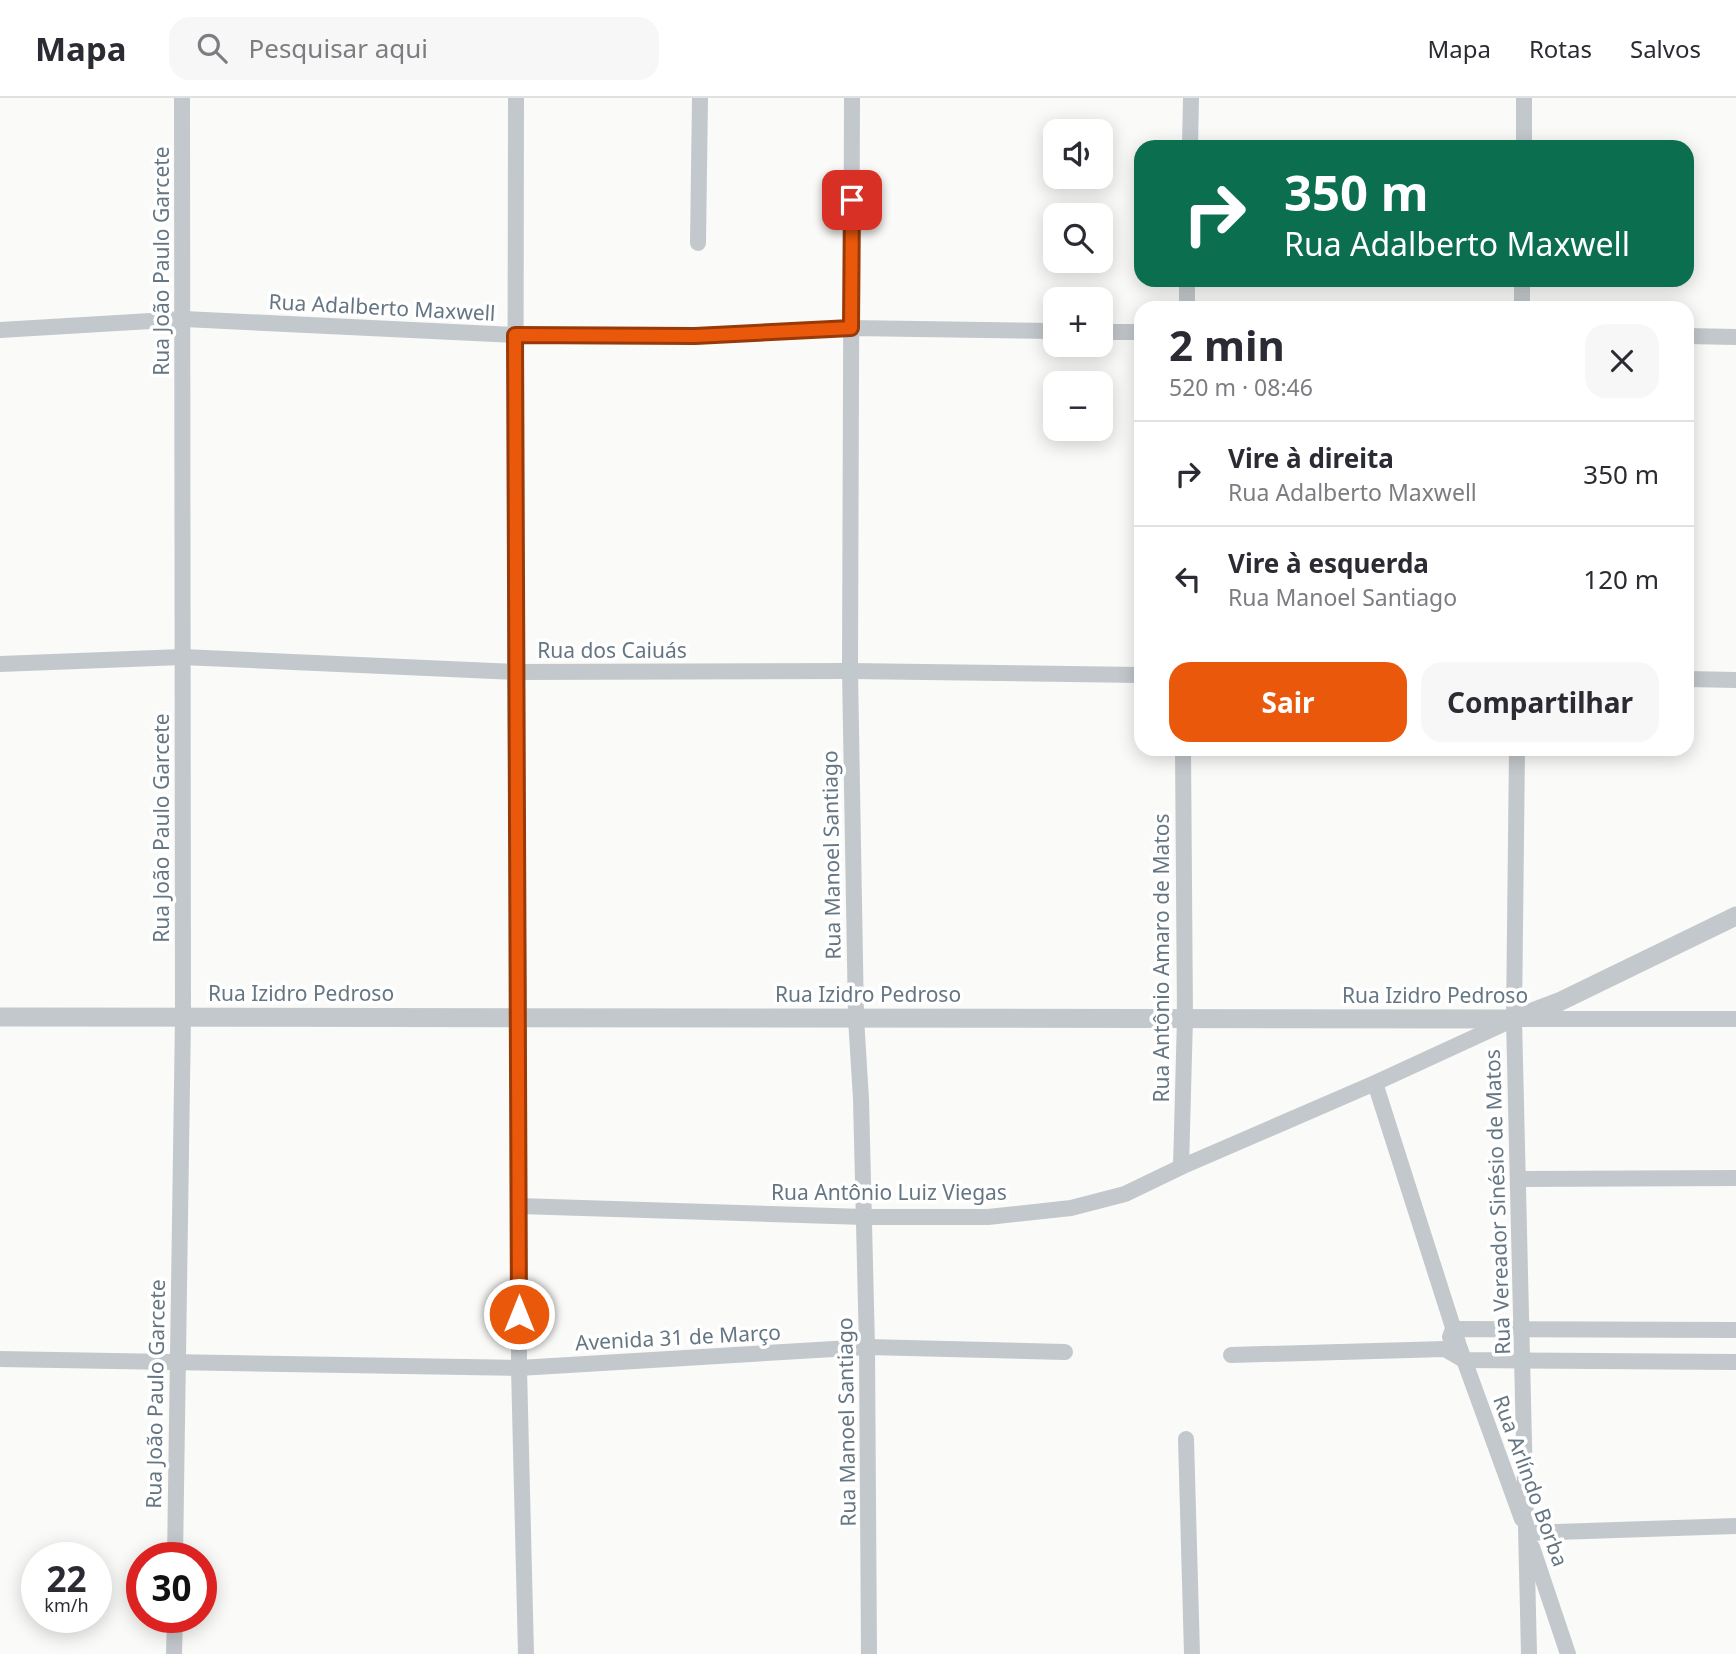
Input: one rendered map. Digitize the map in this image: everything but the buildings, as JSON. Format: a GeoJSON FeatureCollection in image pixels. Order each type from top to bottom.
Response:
{"type":"FeatureCollection","features":[{"type":"Feature","properties":{"kind":"street","name":"Rua João Paulo Garcete"},"geometry":{"type":"LineString","coordinates":[[175,1542],[183,1017],[182,98]]}},
{"type":"Feature","properties":{"kind":"street"},"geometry":{"type":"LineString","coordinates":[[516,98],[515,672],[519,1368],[526,1654]]}},
{"type":"Feature","properties":{"kind":"street"},"geometry":{"type":"LineString","coordinates":[[698,243],[700,98]]}},
{"type":"Feature","properties":{"kind":"street","name":"Rua Manoel Santiago"},"geometry":{"type":"LineString","coordinates":[[852,98],[850,671],[856,1018],[861,1099],[867,1347],[869,1654]]}},
{"type":"Feature","properties":{"kind":"street"},"geometry":{"type":"LineString","coordinates":[[1190,140],[1191,98]]}},
{"type":"Feature","properties":{"kind":"street"},"geometry":{"type":"LineString","coordinates":[[1524,98],[1524,140]]}},
{"type":"Feature","properties":{"kind":"street","name":"Rua Adalberto Maxwell"},"geometry":{"type":"LineString","coordinates":[[0,330],[184,319],[515,335],[695,336],[851,328],[1043,331]]}},
{"type":"Feature","properties":{"kind":"street"},"geometry":{"type":"LineString","coordinates":[[1113,332],[1134,332]]}},
{"type":"Feature","properties":{"kind":"street"},"geometry":{"type":"LineString","coordinates":[[1694,336],[1736,337]]}},
{"type":"Feature","properties":{"kind":"street","name":"Rua dos Caiuás"},"geometry":{"type":"LineString","coordinates":[[0,664],[182,657],[515,672],[850,671],[1134,675]]}},
{"type":"Feature","properties":{"kind":"street"},"geometry":{"type":"LineString","coordinates":[[1694,679],[1736,680]]}},
{"type":"Feature","properties":{"kind":"street","name":"Rua Antônio Amaro de Matos"},"geometry":{"type":"LineString","coordinates":[[1181,1167],[1185,1018],[1183,756]]}},
{"type":"Feature","properties":{"kind":"street","name":"Rua Vereador Sinésio de Matos"},"geometry":{"type":"LineString","coordinates":[[1517,756],[1514,1019],[1529,1654]]}},
{"type":"Feature","properties":{"kind":"street"},"geometry":{"type":"LineString","coordinates":[[1514,1019],[1559,1002],[1736,916]]}},
{"type":"Feature","properties":{"kind":"street","name":"Rua Izidro Pedroso"},"geometry":{"type":"LineString","coordinates":[[0,1017],[1736,1018]]}},
{"type":"Feature","properties":{"kind":"street","name":"Rua Antônio Luiz Viegas"},"geometry":{"type":"LineString","coordinates":[[519,1206],[864,1217],[988,1217],[1071,1208],[1125,1194],[1514,1019]]}},
{"type":"Feature","properties":{"kind":"street","name":"Rua Arlíndo Borba"},"geometry":{"type":"LineString","coordinates":[[1375,1083],[1453,1329],[1568,1654]]}},
{"type":"Feature","properties":{"kind":"street"},"geometry":{"type":"LineString","coordinates":[[1518,1179],[1736,1178]]}},
{"type":"Feature","properties":{"kind":"street"},"geometry":{"type":"LineString","coordinates":[[1445,1349],[1453,1329],[1736,1330]]}},
{"type":"Feature","properties":{"kind":"street","name":"Avenida 31 de Março"},"geometry":{"type":"LineString","coordinates":[[0,1359],[519,1368],[867,1347],[1065,1352]]}},
{"type":"Feature","properties":{"kind":"street"},"geometry":{"type":"LineString","coordinates":[[1231,1355],[1445,1349],[1464,1360],[1736,1362]]}},
{"type":"Feature","properties":{"kind":"street"},"geometry":{"type":"LineString","coordinates":[[1186,1439],[1192,1654]]}},
{"type":"Feature","properties":{"kind":"street"},"geometry":{"type":"LineString","coordinates":[[1527,1532],[1736,1526]]}},
{"type":"Feature","properties":{"kind":"street"},"geometry":{"type":"LineString","coordinates":[[174,1633],[174,1654]]}},
{"type":"Feature","properties":{"kind":"route"},"geometry":{"type":"LineString","coordinates":[[519,1314],[515,335],[695,336],[851,328],[852,200]]}}]}
